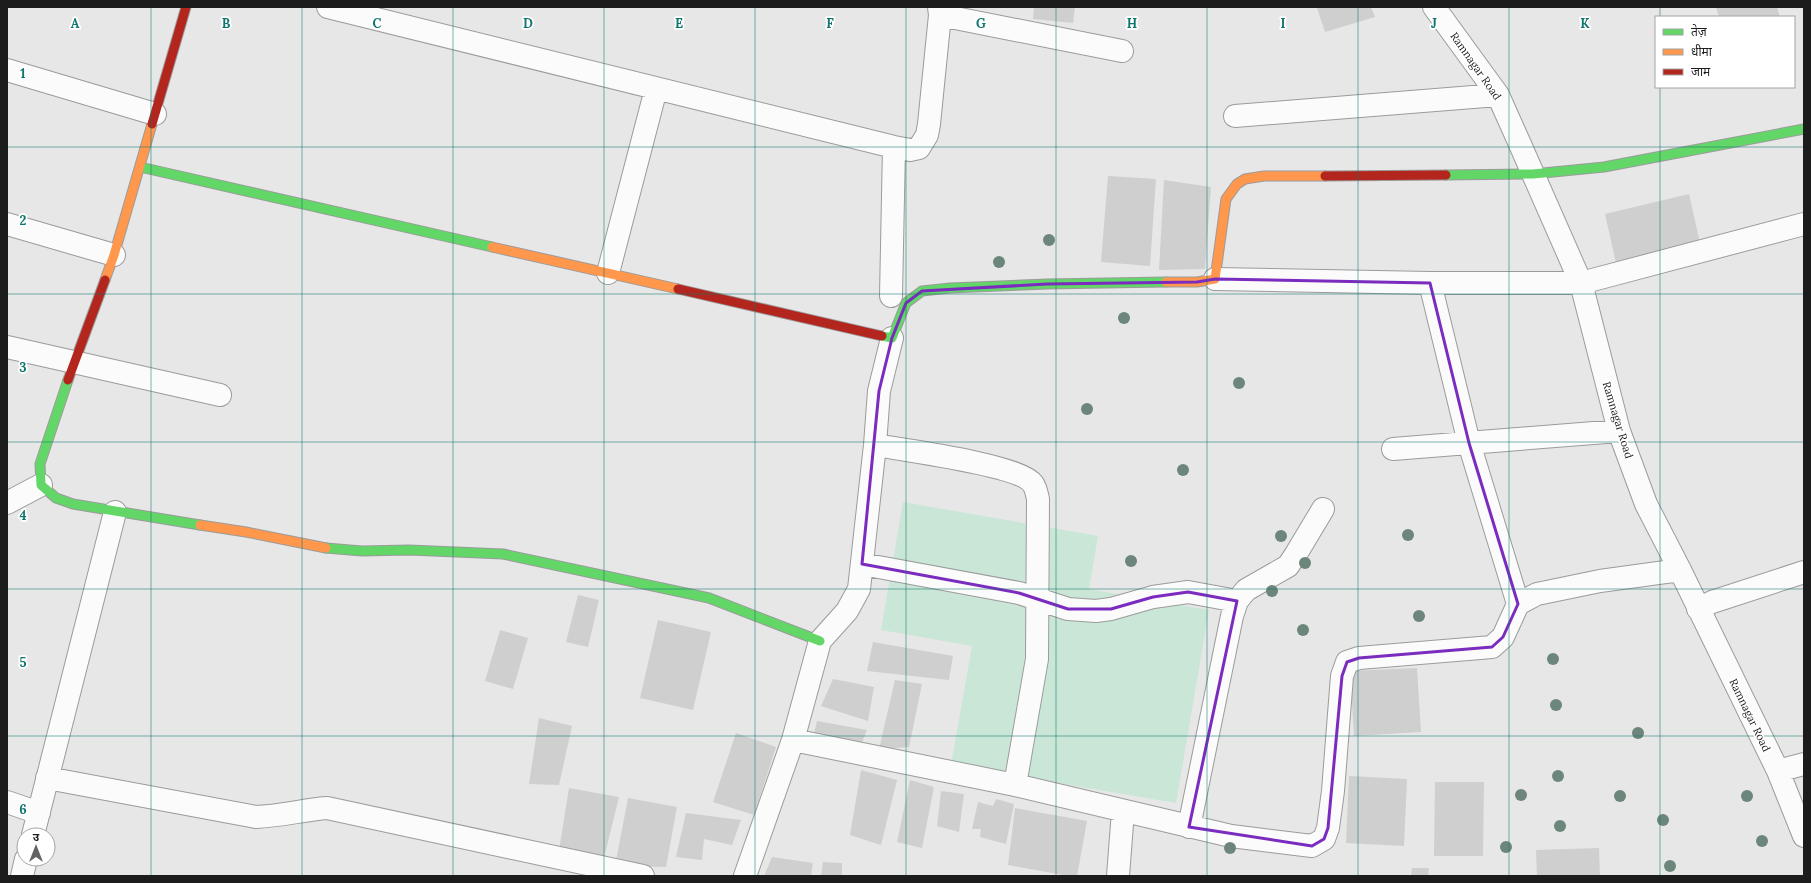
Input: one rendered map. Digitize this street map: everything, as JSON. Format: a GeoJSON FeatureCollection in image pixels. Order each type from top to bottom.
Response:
{"type":"FeatureCollection","features":[{"type":"Feature","properties":{"kind":"street"},"geometry":{"type":"LineString","coordinates":[[186,7],[114,255],[74,363],[40,464],[41,485],[56,498],[73,504],[246,532],[320,548],[362,551],[409,550],[503,554],[709,598],[820,641]]}},
{"type":"Feature","properties":{"kind":"street"},"geometry":{"type":"LineString","coordinates":[[328,7],[894,148],[910,150],[919,148],[927,135],[940,11],[1122,51]]}},
{"type":"Feature","properties":{"kind":"street","name":"Ramnagar Road"},"geometry":{"type":"LineString","coordinates":[[1440,8],[1498,95],[1534,174],[1581,283],[1619,431],[1646,504],[1680,570],[1778,771],[1804,836]]}},
{"type":"Feature","properties":{"kind":"street"},"geometry":{"type":"LineString","coordinates":[[7,70],[155,114]]}},
{"type":"Feature","properties":{"kind":"street"},"geometry":{"type":"LineString","coordinates":[[608,273],[656,89]]}},
{"type":"Feature","properties":{"kind":"street"},"geometry":{"type":"LineString","coordinates":[[1235,116],[1498,95]]}},
{"type":"Feature","properties":{"kind":"street"},"geometry":{"type":"LineString","coordinates":[[1215,279],[1226,200],[1232,188],[1244,179],[1264,176],[1534,174],[1604,166],[1804,129]]}},
{"type":"Feature","properties":{"kind":"street"},"geometry":{"type":"LineString","coordinates":[[891,296],[894,148]]}},
{"type":"Feature","properties":{"kind":"street"},"geometry":{"type":"LineString","coordinates":[[140,167],[892,338]]}},
{"type":"Feature","properties":{"kind":"street"},"geometry":{"type":"LineString","coordinates":[[7,224],[114,255]]}},
{"type":"Feature","properties":{"kind":"street"},"geometry":{"type":"LineString","coordinates":[[745,876],[793,740],[820,641],[850,605],[859,589],[875,445],[878,391],[892,338],[906,302],[922,291],[950,288],[1047,284],[1197,282],[1215,279],[1430,283],[1581,283],[1804,224]]}},
{"type":"Feature","properties":{"kind":"street"},"geometry":{"type":"LineString","coordinates":[[1430,283],[1469,443],[1518,604]]}},
{"type":"Feature","properties":{"kind":"street"},"geometry":{"type":"LineString","coordinates":[[7,347],[220,395]]}},
{"type":"Feature","properties":{"kind":"street"},"geometry":{"type":"LineString","coordinates":[[1393,449],[1619,431]]}},
{"type":"Feature","properties":{"kind":"street"},"geometry":{"type":"LineString","coordinates":[[875,445],[998,467],[1020,475],[1033,484],[1038,499],[1037,658],[1015,785]]}},
{"type":"Feature","properties":{"kind":"street"},"geometry":{"type":"LineString","coordinates":[[7,503],[41,485]]}},
{"type":"Feature","properties":{"kind":"street"},"geometry":{"type":"LineString","coordinates":[[1189,827],[1232,616],[1237,601],[1246,590],[1288,566],[1323,509]]}},
{"type":"Feature","properties":{"kind":"street"},"geometry":{"type":"LineString","coordinates":[[35,827],[115,512]]}},
{"type":"Feature","properties":{"kind":"street"},"geometry":{"type":"LineString","coordinates":[[862,564],[972,583],[1019,593],[1068,609],[1096,611],[1111,609],[1153,597],[1188,592],[1237,601]]}},
{"type":"Feature","properties":{"kind":"street"},"geometry":{"type":"LineString","coordinates":[[793,740],[1015,785],[1231,836],[1312,846],[1324,839],[1328,828],[1333,791],[1342,676],[1346,662],[1359,658],[1492,647],[1503,637],[1518,604],[1537,594],[1600,581],[1680,570]]}},
{"type":"Feature","properties":{"kind":"street"},"geometry":{"type":"LineString","coordinates":[[1698,608],[1804,572]]}},
{"type":"Feature","properties":{"kind":"street"},"geometry":{"type":"LineString","coordinates":[[1778,771],[1804,764]]}},
{"type":"Feature","properties":{"kind":"street"},"geometry":{"type":"LineString","coordinates":[[47,778],[256,817],[277,816],[327,808],[643,876]]}},
{"type":"Feature","properties":{"kind":"street"},"geometry":{"type":"LineString","coordinates":[[7,802],[38,813]]}},
{"type":"Feature","properties":{"kind":"street"},"geometry":{"type":"LineString","coordinates":[[1118,876],[1123,811]]}},
{"type":"Feature","properties":{"kind":"highlighted area"},"geometry":{"type":"Polygon","coordinates":[[[1215,279],[1430,283],[1469,443],[1518,604],[1503,637],[1492,647],[1359,658],[1347,662],[1342,676],[1328,828],[1324,839],[1312,846],[1189,827],[1237,601],[1188,592],[1153,597],[1111,609],[1068,609],[1019,593],[862,564],[879,391],[892,338],[906,303],[922,291],[1047,284],[1197,282],[1215,279]]]}},
{"type":"Feature","properties":{"kind":"green space"},"geometry":{"type":"Polygon","coordinates":[[[903,502],[1098,536],[1089,589],[1209,610],[1176,803],[951,765],[972,646],[881,630],[903,502]]]}},
{"type":"Feature","properties":{"kind":"building"},"geometry":{"type":"Polygon","coordinates":[[[1034,7],[1075,7],[1073,23],[1033,19],[1034,7]]]}},
{"type":"Feature","properties":{"kind":"building"},"geometry":{"type":"Polygon","coordinates":[[[1371,7],[1375,17],[1325,32],[1317,8],[1371,7]]]}},
{"type":"Feature","properties":{"kind":"building"},"geometry":{"type":"Polygon","coordinates":[[[1716,7],[1777,7],[1780,16],[1719,16],[1716,7]]]}},
{"type":"Feature","properties":{"kind":"building"},"geometry":{"type":"Polygon","coordinates":[[[1108,176],[1156,179],[1150,266],[1101,262],[1108,176]]]}},
{"type":"Feature","properties":{"kind":"building"},"geometry":{"type":"Polygon","coordinates":[[[1164,180],[1211,187],[1205,269],[1159,270],[1164,180]]]}},
{"type":"Feature","properties":{"kind":"building"},"geometry":{"type":"Polygon","coordinates":[[[1689,194],[1700,243],[1616,263],[1605,214],[1689,194]]]}},
{"type":"Feature","properties":{"kind":"building"},"geometry":{"type":"Polygon","coordinates":[[[578,595],[599,600],[588,647],[566,642],[578,595]]]}},
{"type":"Feature","properties":{"kind":"building"},"geometry":{"type":"Polygon","coordinates":[[[658,620],[711,632],[693,710],[640,698],[658,620]]]}},
{"type":"Feature","properties":{"kind":"building"},"geometry":{"type":"Polygon","coordinates":[[[500,630],[528,638],[513,689],[485,681],[500,630]]]}},
{"type":"Feature","properties":{"kind":"building"},"geometry":{"type":"Polygon","coordinates":[[[873,642],[953,656],[949,680],[867,671],[873,642]]]}},
{"type":"Feature","properties":{"kind":"building"},"geometry":{"type":"Polygon","coordinates":[[[1417,668],[1421,732],[1354,736],[1350,671],[1417,668]]]}},
{"type":"Feature","properties":{"kind":"building"},"geometry":{"type":"Polygon","coordinates":[[[833,679],[874,687],[868,721],[821,706],[833,679]]]}},
{"type":"Feature","properties":{"kind":"building"},"geometry":{"type":"Polygon","coordinates":[[[895,680],[922,684],[909,747],[879,749],[895,680]]]}},
{"type":"Feature","properties":{"kind":"building"},"geometry":{"type":"Polygon","coordinates":[[[539,718],[572,726],[559,785],[529,784],[539,718]]]}},
{"type":"Feature","properties":{"kind":"building"},"geometry":{"type":"Polygon","coordinates":[[[817,721],[867,730],[859,750],[813,738],[817,721]]]}},
{"type":"Feature","properties":{"kind":"building"},"geometry":{"type":"Polygon","coordinates":[[[736,733],[776,747],[754,815],[713,802],[736,733]]]}},
{"type":"Feature","properties":{"kind":"building"},"geometry":{"type":"Polygon","coordinates":[[[861,770],[897,780],[881,845],[850,835],[861,770]]]}},
{"type":"Feature","properties":{"kind":"building"},"geometry":{"type":"Polygon","coordinates":[[[1349,776],[1407,779],[1404,846],[1346,843],[1349,776]]]}},
{"type":"Feature","properties":{"kind":"building"},"geometry":{"type":"Polygon","coordinates":[[[910,780],[934,787],[922,848],[897,842],[910,780]]]}},
{"type":"Feature","properties":{"kind":"building"},"geometry":{"type":"Polygon","coordinates":[[[1435,782],[1484,782],[1483,856],[1434,856],[1435,782]]]}},
{"type":"Feature","properties":{"kind":"building"},"geometry":{"type":"Polygon","coordinates":[[[569,788],[619,797],[604,858],[559,850],[569,788]]]}},
{"type":"Feature","properties":{"kind":"building"},"geometry":{"type":"Polygon","coordinates":[[[941,791],[964,794],[959,832],[937,826],[941,791]]]}},
{"type":"Feature","properties":{"kind":"building"},"geometry":{"type":"Polygon","coordinates":[[[628,798],[677,807],[666,867],[615,866],[628,798]]]}},
{"type":"Feature","properties":{"kind":"building"},"geometry":{"type":"Polygon","coordinates":[[[996,799],[1014,804],[1006,844],[980,837],[981,829],[972,829],[978,802],[993,806],[996,799]]]}},
{"type":"Feature","properties":{"kind":"building"},"geometry":{"type":"Polygon","coordinates":[[[1015,808],[1087,821],[1077,876],[1069,876],[1008,865],[1015,808]]]}},
{"type":"Feature","properties":{"kind":"building"},"geometry":{"type":"Polygon","coordinates":[[[686,813],[741,820],[732,845],[704,839],[702,860],[676,857],[686,813]]]}},
{"type":"Feature","properties":{"kind":"building"},"geometry":{"type":"Polygon","coordinates":[[[1599,848],[1600,876],[1537,876],[1536,850],[1599,848]]]}},
{"type":"Feature","properties":{"kind":"building"},"geometry":{"type":"Polygon","coordinates":[[[772,857],[813,863],[811,876],[764,876],[772,857]]]}},
{"type":"Feature","properties":{"kind":"building"},"geometry":{"type":"Polygon","coordinates":[[[823,862],[842,863],[842,876],[821,876],[823,862]]]}},
{"type":"Feature","properties":{"kind":"building"},"geometry":{"type":"Polygon","coordinates":[[[1412,868],[1429,868],[1428,876],[1411,876],[1412,868]]]}},
{"type":"Feature","properties":{"kind":"traffic: fast"},"geometry":{"type":"LineString","coordinates":[[1446,175],[1533,174],[1604,167],[1804,129]]}},
{"type":"Feature","properties":{"kind":"traffic: fast"},"geometry":{"type":"LineString","coordinates":[[140,167],[492,247]]}},
{"type":"Feature","properties":{"kind":"traffic: fast"},"geometry":{"type":"LineString","coordinates":[[882,336],[892,338],[906,303],[922,291],[950,288],[1047,284],[1166,282]]}},
{"type":"Feature","properties":{"kind":"traffic: fast"},"geometry":{"type":"LineString","coordinates":[[68,380],[40,464],[41,485],[56,498],[73,504],[200,525]]}},
{"type":"Feature","properties":{"kind":"traffic: fast"},"geometry":{"type":"LineString","coordinates":[[326,548],[362,551],[409,550],[503,554],[709,598],[820,641]]}},
{"type":"Feature","properties":{"kind":"traffic: slow"},"geometry":{"type":"LineString","coordinates":[[105,280],[114,255],[152,124]]}},
{"type":"Feature","properties":{"kind":"traffic: slow"},"geometry":{"type":"LineString","coordinates":[[1166,282],[1197,282],[1215,279],[1226,199],[1237,184],[1245,179],[1264,176],[1325,176]]}},
{"type":"Feature","properties":{"kind":"traffic: slow"},"geometry":{"type":"LineString","coordinates":[[492,247],[678,289]]}},
{"type":"Feature","properties":{"kind":"traffic: slow"},"geometry":{"type":"LineString","coordinates":[[200,525],[246,532],[326,548]]}},
{"type":"Feature","properties":{"kind":"traffic: jam"},"geometry":{"type":"LineString","coordinates":[[152,124],[186,7]]}},
{"type":"Feature","properties":{"kind":"traffic: jam"},"geometry":{"type":"LineString","coordinates":[[1325,176],[1446,175]]}},
{"type":"Feature","properties":{"kind":"traffic: jam"},"geometry":{"type":"LineString","coordinates":[[68,380],[105,280]]}},
{"type":"Feature","properties":{"kind":"traffic: jam"},"geometry":{"type":"LineString","coordinates":[[678,289],[882,336]]}}]}
